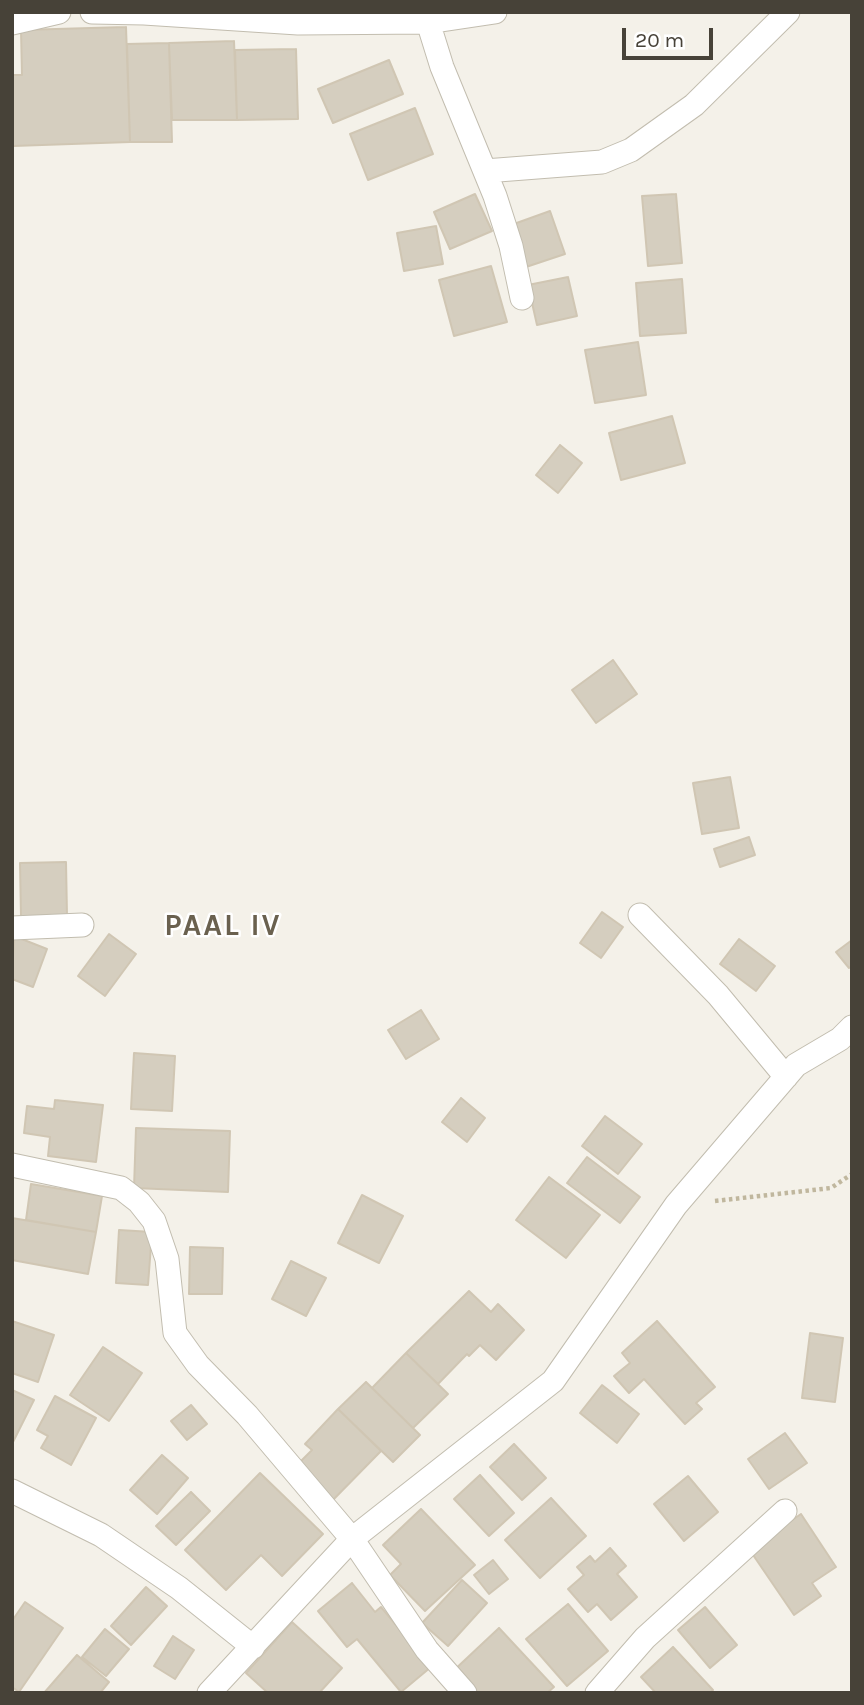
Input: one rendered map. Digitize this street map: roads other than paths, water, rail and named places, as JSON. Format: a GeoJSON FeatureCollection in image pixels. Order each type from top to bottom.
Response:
{"type":"FeatureCollection","features":[{"type":"Feature","properties":{"kind":"street"},"geometry":{"type":"LineString","coordinates":[[12,23],[59,12]]}},
{"type":"Feature","properties":{"kind":"street"},"geometry":{"type":"LineString","coordinates":[[92,12],[298,23],[393,17],[428,22],[495,12]]}},
{"type":"Feature","properties":{"kind":"street"},"geometry":{"type":"LineString","coordinates":[[485,171],[602,162],[631,150],[694,105],[788,12]]}},
{"type":"Feature","properties":{"kind":"street"},"geometry":{"type":"LineString","coordinates":[[428,22],[511,246],[522,298]]}},
{"type":"Feature","properties":{"kind":"street"},"geometry":{"type":"LineString","coordinates":[[640,915],[718,995],[786,1077]]}},
{"type":"Feature","properties":{"kind":"street"},"geometry":{"type":"LineString","coordinates":[[12,928],[82,925]]}},
{"type":"Feature","properties":{"kind":"street"},"geometry":{"type":"LineString","coordinates":[[209,1693],[352,1539],[553,1381],[676,1205],[796,1065],[840,1038],[852,1027]]}},
{"type":"Feature","properties":{"kind":"street"},"geometry":{"type":"LineString","coordinates":[[14,1171],[121,1188],[139,1202],[154,1221],[167,1259],[175,1334],[198,1365],[247,1415],[352,1539],[427,1650],[465,1693]]}},
{"type":"Feature","properties":{"kind":"street"},"geometry":{"type":"LineString","coordinates":[[12,1491],[102,1535],[179,1588],[253,1647]]}},
{"type":"Feature","properties":{"kind":"street"},"geometry":{"type":"LineString","coordinates":[[597,1693],[645,1638],[785,1511]]}},
{"type":"Feature","properties":{"kind":"district","name":"PAAL IV"},"geometry":{"type":"Point","coordinates":[223,926]}}]}
